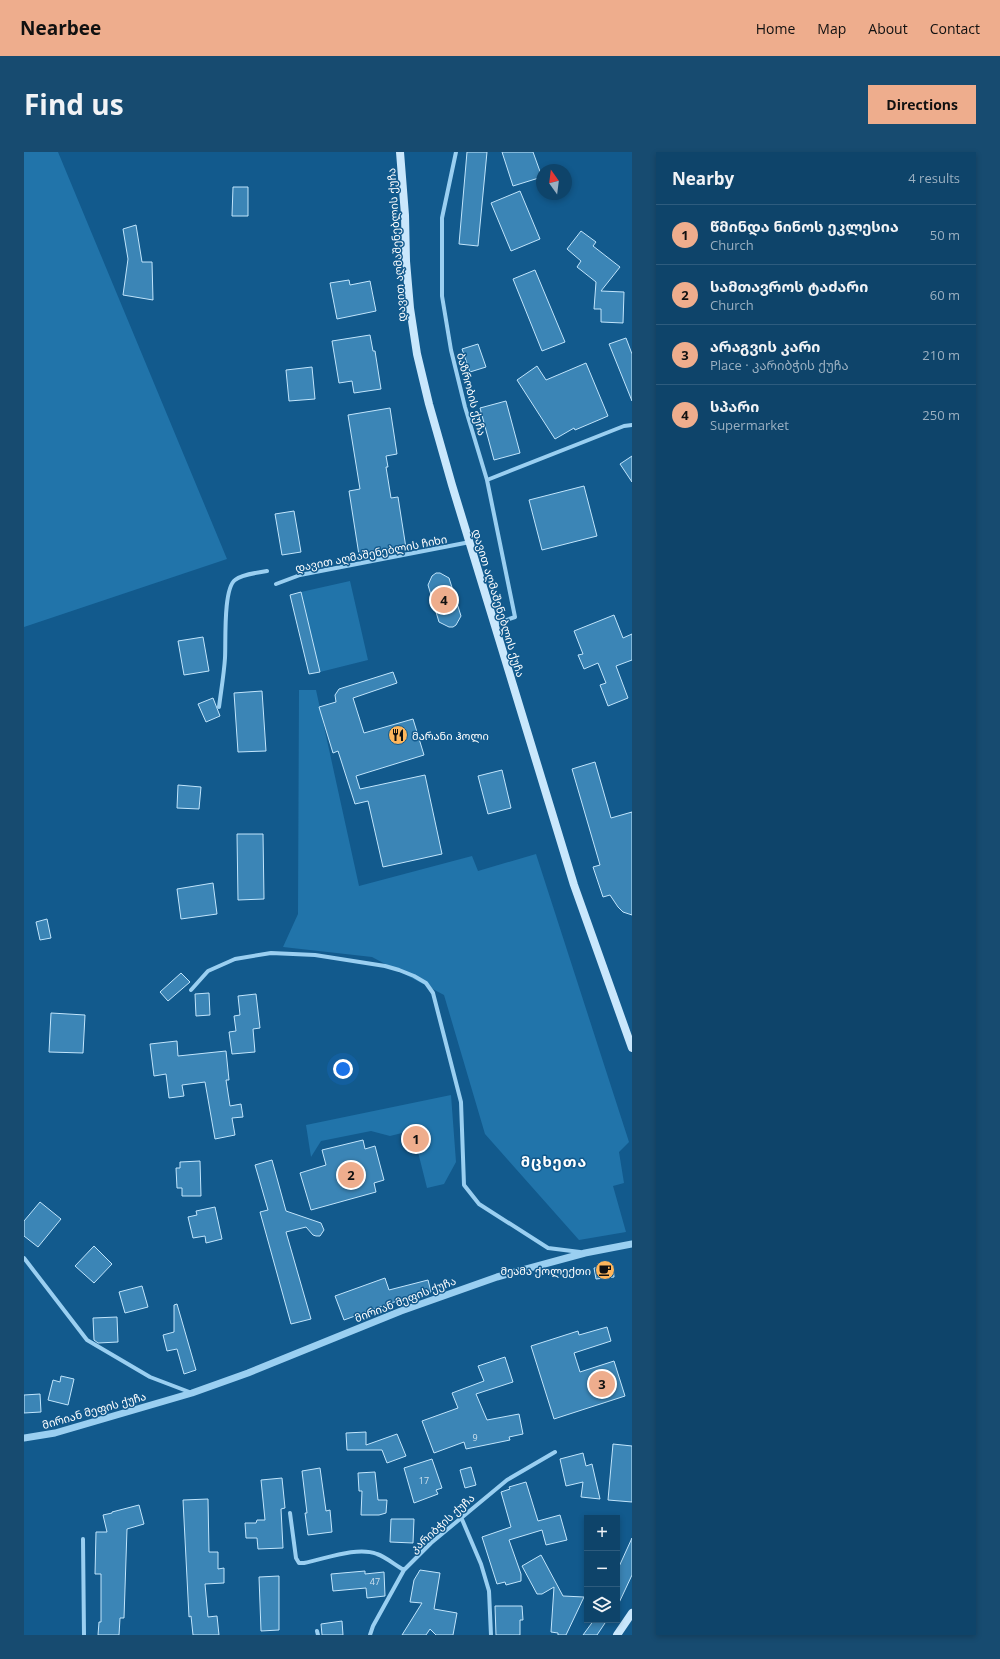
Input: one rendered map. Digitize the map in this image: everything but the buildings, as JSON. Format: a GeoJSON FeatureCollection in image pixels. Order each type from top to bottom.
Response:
{"type":"FeatureCollection","features":[{"type":"Feature","properties":{"kind":"main road","name":"დავით აღმაშენებლის ქუჩა"},"geometry":{"type":"LineString","coordinates":[[400,152],[410,308],[417,354],[429,404],[574,885],[632,1048]]}},
{"type":"Feature","properties":{"kind":"main road"},"geometry":{"type":"LineString","coordinates":[[617,1635],[632,1612]]}},
{"type":"Feature","properties":{"kind":"street","name":"ბაზრობის ქუჩა"},"geometry":{"type":"LineString","coordinates":[[456,152],[442,218],[442,296],[451,350],[465,407],[487,480],[515,617],[495,624]]}},
{"type":"Feature","properties":{"kind":"street"},"geometry":{"type":"LineString","coordinates":[[487,480],[624,426],[632,425]]}},
{"type":"Feature","properties":{"kind":"street","name":"დავით აღმაშენებლის ჩიხი"},"geometry":{"type":"LineString","coordinates":[[276,584],[300,575],[470,542]]}},
{"type":"Feature","properties":{"kind":"street"},"geometry":{"type":"LineString","coordinates":[[219,707],[225,659],[226,609],[230,586],[235,580],[267,571]]}},
{"type":"Feature","properties":{"kind":"street"},"geometry":{"type":"LineString","coordinates":[[191,990],[208,971],[235,959],[271,953],[315,955],[384,966],[399,970],[426,983],[432,993],[461,1102],[464,1185],[479,1204],[548,1248],[585,1253]]}},
{"type":"Feature","properties":{"kind":"street","name":"მირიან მეფის ქუჩა"},"geometry":{"type":"LineString","coordinates":[[24,1438],[55,1433],[192,1393],[248,1373],[401,1310],[475,1284],[585,1253],[632,1244]]}},
{"type":"Feature","properties":{"kind":"street","name":"მირიან მეფის ქუჩა"},"geometry":{"type":"LineString","coordinates":[[24,1258],[86,1340],[150,1377],[192,1393]]}},
{"type":"Feature","properties":{"kind":"street","name":"კარიბჭის ქუჩა"},"geometry":{"type":"LineString","coordinates":[[370,1635],[373,1626],[404,1570],[431,1543],[507,1480],[554,1452]]}},
{"type":"Feature","properties":{"kind":"street"},"geometry":{"type":"LineString","coordinates":[[290,1513],[296,1558],[299,1563],[354,1552],[367,1551],[378,1554],[404,1570]]}},
{"type":"Feature","properties":{"kind":"street"},"geometry":{"type":"LineString","coordinates":[[461,1517],[481,1564],[489,1590],[491,1635]]}},
{"type":"Feature","properties":{"kind":"street"},"geometry":{"type":"LineString","coordinates":[[83,1539],[84,1635]]}},
{"type":"Feature","properties":{"kind":"shaded area"},"geometry":{"type":"Polygon","coordinates":[[[24,152],[58,152],[227,559],[24,627],[24,152]]]}},
{"type":"Feature","properties":{"kind":"shaded area"},"geometry":{"type":"Polygon","coordinates":[[[350,581],[368,660],[320,672],[301,592],[350,581]]]}},
{"type":"Feature","properties":{"kind":"shaded area"},"geometry":{"type":"Polygon","coordinates":[[[299,690],[316,690],[359,886],[472,856],[478,871],[536,854],[629,1142],[619,1152],[624,1183],[613,1186],[626,1232],[579,1240],[485,1134],[444,995],[372,957],[283,947],[298,914],[299,690]]]}},
{"type":"Feature","properties":{"kind":"shaded area"},"geometry":{"type":"Polygon","coordinates":[[[451,1095],[456,1162],[444,1184],[427,1188],[417,1148],[427,1145],[422,1128],[390,1136],[371,1131],[321,1141],[311,1157],[306,1125],[451,1095]]]}},
{"type":"Feature","properties":{"kind":"place","name":"სპარი"},"geometry":{"type":"Point","coordinates":[444,600]}},
{"type":"Feature","properties":{"kind":"place","name":"მარანი ჰოლი"},"geometry":{"type":"Point","coordinates":[398,735]}},
{"type":"Feature","properties":{"kind":"place","name":"წმინდა ნინოს ეკლესია"},"geometry":{"type":"Point","coordinates":[416,1139]}},
{"type":"Feature","properties":{"kind":"place","name":"სამთავროს ტაძარი"},"geometry":{"type":"Point","coordinates":[351,1175]}},
{"type":"Feature","properties":{"kind":"place","name":"მეამა ქოლექთი"},"geometry":{"type":"Point","coordinates":[605,1270]}},
{"type":"Feature","properties":{"kind":"place","name":"არაგვის კარი"},"geometry":{"type":"Point","coordinates":[602,1384]}},
{"type":"Feature","properties":{"kind":"district","name":"მცხეთა"},"geometry":{"type":"Point","coordinates":[554,1161]}}]}
